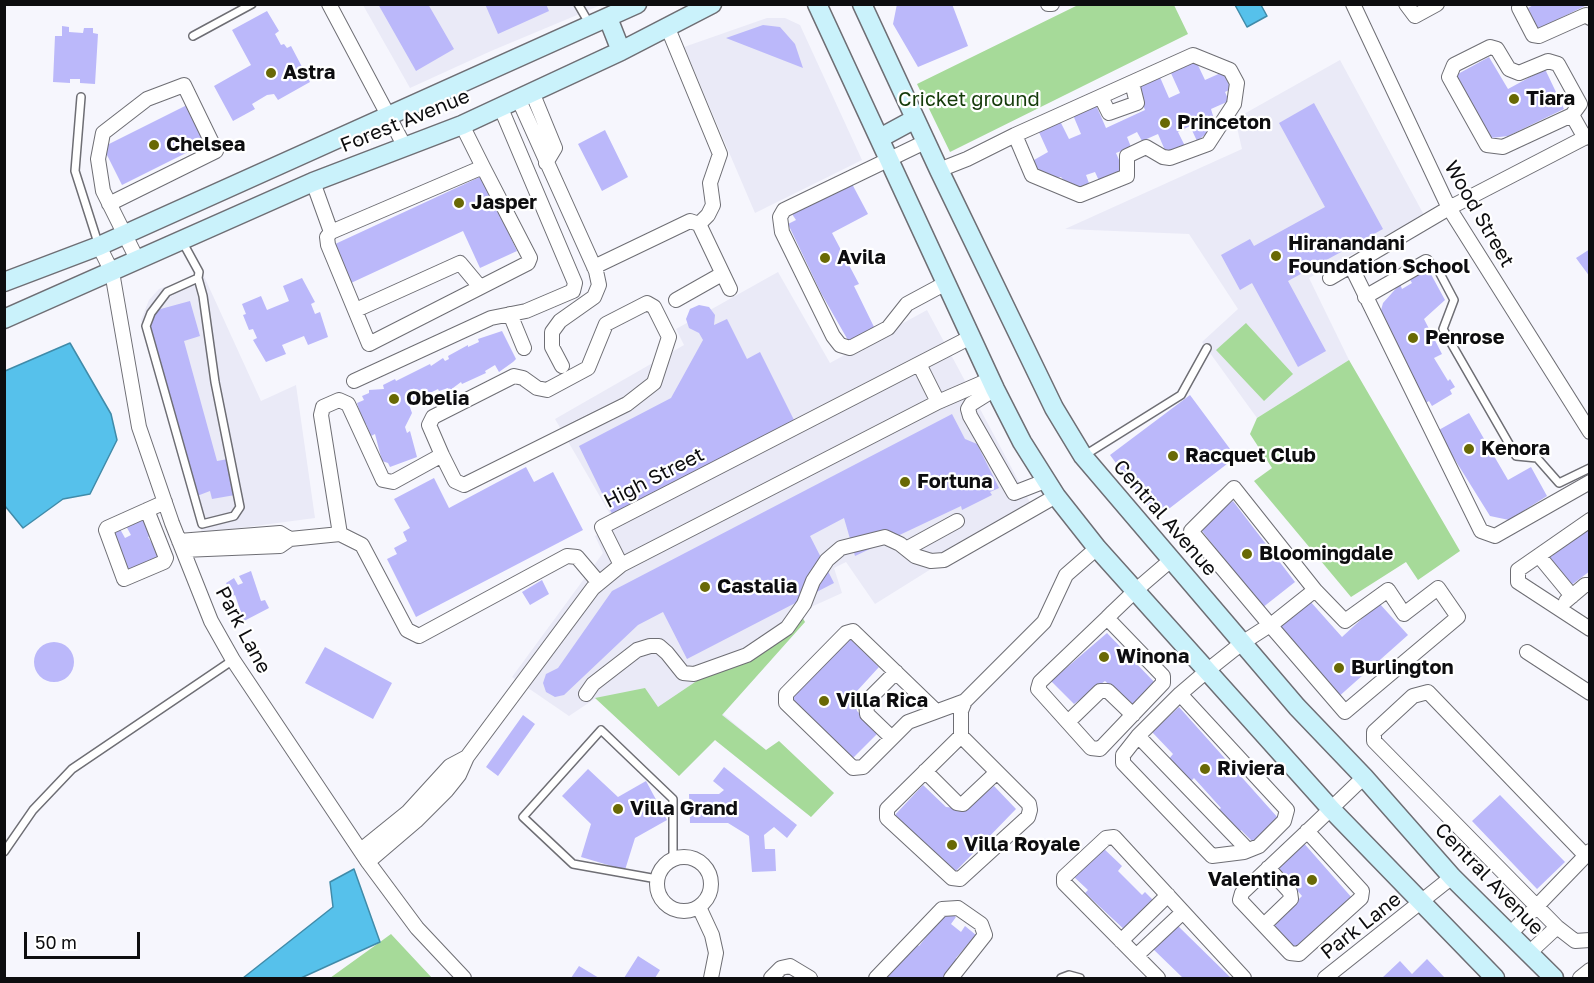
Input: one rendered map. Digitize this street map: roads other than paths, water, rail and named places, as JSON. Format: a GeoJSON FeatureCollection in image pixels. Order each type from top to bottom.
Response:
{"type":"FeatureCollection","features":[{"type":"Feature","properties":{"kind":"main road","name":"Forest Avenue"},"geometry":{"type":"LineString","coordinates":[[4,282],[99,246],[637,4]]}},
{"type":"Feature","properties":{"kind":"main road","name":"Forest Avenue"},"geometry":{"type":"LineString","coordinates":[[4,319],[313,182],[462,125],[621,51],[712,4]]}},
{"type":"Feature","properties":{"kind":"main road"},"geometry":{"type":"LineString","coordinates":[[817,4],[993,384],[1022,442],[1045,481],[1097,548],[1331,809],[1495,978]]}},
{"type":"Feature","properties":{"kind":"main road","name":"Central Avenue"},"geometry":{"type":"LineString","coordinates":[[862,4],[1054,408],[1083,456],[1297,707],[1365,777],[1452,877],[1554,978]]}},
{"type":"Feature","properties":{"kind":"main road"},"geometry":{"type":"LineString","coordinates":[[608,18],[621,51]]}},
{"type":"Feature","properties":{"kind":"main road"},"geometry":{"type":"LineString","coordinates":[[880,138],[915,119]]}},
{"type":"Feature","properties":{"kind":"main road"},"geometry":{"type":"LineString","coordinates":[[242,182],[252,209]]}},
{"type":"Feature","properties":{"kind":"street"},"geometry":{"type":"LineString","coordinates":[[329,4],[405,147]]}},
{"type":"Feature","properties":{"kind":"street","name":"Wood Street"},"geometry":{"type":"LineString","coordinates":[[1353,4],[1449,208],[1590,432]]}},
{"type":"Feature","properties":{"kind":"street"},"geometry":{"type":"LineString","coordinates":[[1406,4],[1415,16],[1437,4]]}},
{"type":"Feature","properties":{"kind":"street"},"geometry":{"type":"LineString","coordinates":[[1519,8],[1533,35],[1539,36],[1586,15],[1590,18]]}},
{"type":"Feature","properties":{"kind":"street"},"geometry":{"type":"LineString","coordinates":[[667,26],[720,154],[710,183],[713,205],[708,215],[699,224]]}},
{"type":"Feature","properties":{"kind":"street"},"geometry":{"type":"LineString","coordinates":[[1490,47],[1497,49],[1509,69],[1519,73],[1548,61],[1558,64],[1580,104],[1572,115],[1503,147],[1487,146],[1449,77],[1454,65],[1490,47]]}},
{"type":"Feature","properties":{"kind":"street"},"geometry":{"type":"LineString","coordinates":[[939,170],[1015,135],[1101,96],[1193,55],[1230,70],[1237,83],[1234,104],[1208,144],[1170,158],[1163,157],[1146,147],[1127,156],[1127,176],[1080,195],[1032,175],[1015,135]]}},
{"type":"Feature","properties":{"kind":"street"},"geometry":{"type":"LineString","coordinates":[[1101,96],[1109,113],[1137,103],[1132,83]]}},
{"type":"Feature","properties":{"kind":"street"},"geometry":{"type":"LineString","coordinates":[[110,204],[216,151],[184,85],[147,99],[103,133],[98,159],[103,191],[138,261]]}},
{"type":"Feature","properties":{"kind":"street"},"geometry":{"type":"LineString","coordinates":[[525,95],[555,148],[546,163],[594,267],[599,285],[594,297],[560,321],[552,332],[552,347],[562,366]]}},
{"type":"Feature","properties":{"kind":"street"},"geometry":{"type":"LineString","coordinates":[[354,381],[492,318],[565,296],[573,291],[575,282],[500,106]]}},
{"type":"Feature","properties":{"kind":"street"},"geometry":{"type":"LineString","coordinates":[[1330,278],[1449,208],[1587,137],[1572,115]]}},
{"type":"Feature","properties":{"kind":"street"},"geometry":{"type":"LineString","coordinates":[[462,125],[530,258],[528,263],[369,344],[328,245],[327,237],[332,232],[483,167]]}},
{"type":"Feature","properties":{"kind":"street"},"geometry":{"type":"LineString","coordinates":[[926,142],[784,210],[780,217],[782,232],[833,336],[840,345],[850,348],[888,328],[907,304],[946,283]]}},
{"type":"Feature","properties":{"kind":"street"},"geometry":{"type":"LineString","coordinates":[[313,182],[332,232]]}},
{"type":"Feature","properties":{"kind":"street"},"geometry":{"type":"LineString","coordinates":[[594,267],[690,221],[699,224],[730,289]]}},
{"type":"Feature","properties":{"kind":"street","name":"Park Lane"},"geometry":{"type":"LineString","coordinates":[[99,246],[112,272],[140,427],[165,502],[211,621],[233,660],[364,856],[417,928],[464,978]]}},
{"type":"Feature","properties":{"kind":"street"},"geometry":{"type":"LineString","coordinates":[[1365,297],[1426,262]]}},
{"type":"Feature","properties":{"kind":"street"},"geometry":{"type":"LineString","coordinates":[[356,310],[460,263],[480,287]]}},
{"type":"Feature","properties":{"kind":"street"},"geometry":{"type":"LineString","coordinates":[[1351,266],[1481,531],[1495,536],[1590,482]]}},
{"type":"Feature","properties":{"kind":"street"},"geometry":{"type":"LineString","coordinates":[[675,300],[722,274]]}},
{"type":"Feature","properties":{"kind":"street"},"geometry":{"type":"LineString","coordinates":[[647,303],[654,307],[669,337],[654,383],[627,404],[464,485],[455,481],[442,455],[429,424],[433,417],[514,376],[522,378],[537,388],[547,390],[588,368],[606,324],[647,303]]}},
{"type":"Feature","properties":{"kind":"street"},"geometry":{"type":"LineString","coordinates":[[510,314],[524,348]]}},
{"type":"Feature","properties":{"kind":"street","name":"High Street"},"geometry":{"type":"LineString","coordinates":[[621,565],[602,527],[971,337]]}},
{"type":"Feature","properties":{"kind":"street"},"geometry":{"type":"LineString","coordinates":[[919,364],[938,402]]}},
{"type":"Feature","properties":{"kind":"street"},"geometry":{"type":"LineString","coordinates":[[364,856],[416,821],[447,790],[459,775],[467,757],[528,672],[598,583],[621,565],[938,402],[993,384]]}},
{"type":"Feature","properties":{"kind":"street"},"geometry":{"type":"LineString","coordinates":[[993,384],[968,409],[1007,493],[1018,493],[1045,481]]}},
{"type":"Feature","properties":{"kind":"street"},"geometry":{"type":"LineString","coordinates":[[340,534],[321,415],[323,407],[339,400],[348,404],[383,480],[393,482],[442,455]]}},
{"type":"Feature","properties":{"kind":"street"},"geometry":{"type":"LineString","coordinates":[[1234,488],[1315,590],[1345,621],[1388,590],[1404,614],[1437,588],[1458,617],[1346,712],[1191,531],[1234,488]]}},
{"type":"Feature","properties":{"kind":"street"},"geometry":{"type":"LineString","coordinates":[[586,694],[593,684],[637,650],[650,646],[659,646],[683,673],[694,674],[747,655],[787,628],[804,604],[813,581],[827,560],[841,548],[885,537],[915,556],[931,561],[944,560],[1056,496]]}},
{"type":"Feature","properties":{"kind":"street"},"geometry":{"type":"LineString","coordinates":[[147,510],[166,558],[164,562],[124,579],[106,530],[147,510],[165,502]]}},
{"type":"Feature","properties":{"kind":"street"},"geometry":{"type":"LineString","coordinates":[[1590,520],[1518,570],[1518,582],[1590,629]]}},
{"type":"Feature","properties":{"kind":"street"},"geometry":{"type":"LineString","coordinates":[[906,549],[957,521]]}},
{"type":"Feature","properties":{"kind":"street"},"geometry":{"type":"LineString","coordinates":[[181,545],[280,546],[290,539],[340,534],[362,545],[407,630],[419,636],[567,556],[577,557],[598,583]]}},
{"type":"Feature","properties":{"kind":"street"},"geometry":{"type":"LineString","coordinates":[[961,736],[887,809],[887,818],[952,878],[960,879],[1028,817],[1030,810],[1029,804],[961,736],[961,711],[965,701],[1044,622],[1066,575],[1097,548]]}},
{"type":"Feature","properties":{"kind":"street"},"geometry":{"type":"LineString","coordinates":[[1539,556],[1572,596]]}},
{"type":"Feature","properties":{"kind":"street"},"geometry":{"type":"LineString","coordinates":[[1107,618],[1163,676],[1163,683],[1100,749],[1091,748],[1038,689],[1040,682],[1136,590],[1172,560]]}},
{"type":"Feature","properties":{"kind":"street"},"geometry":{"type":"LineString","coordinates":[[1558,608],[1585,585],[1590,585]]}},
{"type":"Feature","properties":{"kind":"street"},"geometry":{"type":"LineString","coordinates":[[1180,694],[1287,810],[1284,821],[1259,846],[1212,856],[1123,763],[1124,755],[1138,736],[1180,694],[1242,643],[1270,625],[1315,590]]}},
{"type":"Feature","properties":{"kind":"street"},"geometry":{"type":"LineString","coordinates":[[936,711],[853,631],[846,633],[786,694],[786,703],[853,768],[863,767],[908,722],[965,701]]}},
{"type":"Feature","properties":{"kind":"street"},"geometry":{"type":"LineString","coordinates":[[1527,652],[1590,693]]}},
{"type":"Feature","properties":{"kind":"street"},"geometry":{"type":"LineString","coordinates":[[892,738],[867,714],[866,702],[896,672]]}},
{"type":"Feature","properties":{"kind":"street"},"geometry":{"type":"LineString","coordinates":[[1068,722],[1100,692],[1108,691],[1133,715]]}},
{"type":"Feature","properties":{"kind":"street"},"geometry":{"type":"LineString","coordinates":[[1510,934],[1538,907],[1587,853],[1428,692],[1413,696],[1374,732],[1374,741],[1538,907],[1557,927],[1575,941],[1590,940]]}},
{"type":"Feature","properties":{"kind":"street"},"geometry":{"type":"LineString","coordinates":[[1138,736],[1248,850]]}},
{"type":"Feature","properties":{"kind":"street"},"geometry":{"type":"LineString","coordinates":[[925,771],[957,803],[963,804],[997,772]]}},
{"type":"Feature","properties":{"kind":"street"},"geometry":{"type":"LineString","coordinates":[[1307,831],[1362,891],[1360,898],[1299,954],[1290,953],[1240,900],[1242,893],[1307,831],[1365,777]]}},
{"type":"Feature","properties":{"kind":"street"},"geometry":{"type":"LineString","coordinates":[[1158,978],[1064,883],[1064,877],[1106,838],[1114,837],[1244,978]]}},
{"type":"Feature","properties":{"kind":"street"},"geometry":{"type":"LineString","coordinates":[[693,858],[708,871],[712,881],[711,891],[699,907],[689,911],[669,907],[657,890],[657,879],[666,864],[673,859],[693,858]]}},
{"type":"Feature","properties":{"kind":"street"},"geometry":{"type":"LineString","coordinates":[[1264,925],[1291,899],[1290,892],[1268,868]]}},
{"type":"Feature","properties":{"kind":"street","name":"Park Lane"},"geometry":{"type":"LineString","coordinates":[[1325,978],[1421,904],[1452,877]]}},
{"type":"Feature","properties":{"kind":"street"},"geometry":{"type":"LineString","coordinates":[[1121,941],[1168,896]]}},
{"type":"Feature","properties":{"kind":"street"},"geometry":{"type":"LineString","coordinates":[[699,907],[712,935],[716,953],[711,978]]}},
{"type":"Feature","properties":{"kind":"street"},"geometry":{"type":"LineString","coordinates":[[876,978],[942,909],[958,908],[981,924],[985,935],[951,978]]}},
{"type":"Feature","properties":{"kind":"street"},"geometry":{"type":"LineString","coordinates":[[1136,956],[1183,912]]}},
{"type":"Feature","properties":{"kind":"street"},"geometry":{"type":"LineString","coordinates":[[1529,953],[1557,927]]}},
{"type":"Feature","properties":{"kind":"street"},"geometry":{"type":"LineString","coordinates":[[771,978],[781,968],[790,966],[810,978]]}},
{"type":"Feature","properties":{"kind":"street"},"geometry":{"type":"LineString","coordinates":[[1580,978],[1590,970]]}},
{"type":"Feature","properties":{"kind":"lane"},"geometry":{"type":"LineString","coordinates":[[193,36],[252,4]]}},
{"type":"Feature","properties":{"kind":"lane"},"geometry":{"type":"LineString","coordinates":[[578,4],[590,26]]}},
{"type":"Feature","properties":{"kind":"lane"},"geometry":{"type":"LineString","coordinates":[[81,97],[75,171],[99,246]]}},
{"type":"Feature","properties":{"kind":"lane"},"geometry":{"type":"LineString","coordinates":[[182,241],[199,272],[198,278],[203,296],[214,382],[240,507],[234,516],[202,524],[146,326],[151,313],[167,292],[198,278]]}},
{"type":"Feature","properties":{"kind":"lane"},"geometry":{"type":"LineString","coordinates":[[1426,262],[1436,266],[1454,300],[1443,329],[1516,456],[1537,458],[1558,483],[1590,468]]}},
{"type":"Feature","properties":{"kind":"lane"},"geometry":{"type":"LineString","coordinates":[[1083,456],[1180,395],[1207,348]]}},
{"type":"Feature","properties":{"kind":"lane"},"geometry":{"type":"LineString","coordinates":[[4,852],[33,810],[72,769],[233,660]]}},
{"type":"Feature","properties":{"kind":"lane"},"geometry":{"type":"LineString","coordinates":[[657,879],[573,864],[523,817],[601,730],[674,799],[673,859]]}},
{"type":"Feature","properties":{"kind":"lane"},"geometry":{"type":"LineString","coordinates":[[1061,978],[1070,975],[1080,978]]}},
{"type":"Feature","properties":{"kind":"water"},"geometry":{"type":"Polygon","coordinates":[[[1235,5],[1261,5],[1267,16],[1247,27],[1235,5]]]}},
{"type":"Feature","properties":{"kind":"water"},"geometry":{"type":"Polygon","coordinates":[[[70,343],[111,414],[117,440],[90,494],[63,499],[23,528],[5,506],[5,371],[70,343]]]}},
{"type":"Feature","properties":{"kind":"water"},"geometry":{"type":"Polygon","coordinates":[[[354,869],[380,942],[301,978],[243,978],[333,907],[330,882],[354,869]]]}},
{"type":"Feature","properties":{"kind":"place","name":"Astra"},"geometry":{"type":"Point","coordinates":[271,73]}},
{"type":"Feature","properties":{"kind":"place","name":"Tiara"},"geometry":{"type":"Point","coordinates":[1514,99]}},
{"type":"Feature","properties":{"kind":"place","name":"Princeton"},"geometry":{"type":"Point","coordinates":[1165,123]}},
{"type":"Feature","properties":{"kind":"place","name":"Chelsea"},"geometry":{"type":"Point","coordinates":[154,145]}},
{"type":"Feature","properties":{"kind":"place","name":"Jasper"},"geometry":{"type":"Point","coordinates":[459,203]}},
{"type":"Feature","properties":{"kind":"place","name":"Hiranandani Foundation School"},"geometry":{"type":"Point","coordinates":[1276,256]}},
{"type":"Feature","properties":{"kind":"place","name":"Avila"},"geometry":{"type":"Point","coordinates":[825,258]}},
{"type":"Feature","properties":{"kind":"place","name":"Penrose"},"geometry":{"type":"Point","coordinates":[1413,338]}},
{"type":"Feature","properties":{"kind":"place","name":"Obelia"},"geometry":{"type":"Point","coordinates":[394,399]}},
{"type":"Feature","properties":{"kind":"place","name":"Kenora"},"geometry":{"type":"Point","coordinates":[1469,449]}},
{"type":"Feature","properties":{"kind":"place","name":"Racquet Club"},"geometry":{"type":"Point","coordinates":[1173,456]}},
{"type":"Feature","properties":{"kind":"place","name":"Fortuna"},"geometry":{"type":"Point","coordinates":[905,482]}},
{"type":"Feature","properties":{"kind":"place","name":"Bloomingdale"},"geometry":{"type":"Point","coordinates":[1247,554]}},
{"type":"Feature","properties":{"kind":"place","name":"Castalia"},"geometry":{"type":"Point","coordinates":[705,587]}},
{"type":"Feature","properties":{"kind":"place","name":"Winona"},"geometry":{"type":"Point","coordinates":[1104,657]}},
{"type":"Feature","properties":{"kind":"place","name":"Burlington"},"geometry":{"type":"Point","coordinates":[1339,668]}},
{"type":"Feature","properties":{"kind":"place","name":"Villa Rica"},"geometry":{"type":"Point","coordinates":[824,701]}},
{"type":"Feature","properties":{"kind":"place","name":"Riviera"},"geometry":{"type":"Point","coordinates":[1205,769]}},
{"type":"Feature","properties":{"kind":"place","name":"Villa Grand"},"geometry":{"type":"Point","coordinates":[618,809]}},
{"type":"Feature","properties":{"kind":"place","name":"Villa Royale"},"geometry":{"type":"Point","coordinates":[952,845]}},
{"type":"Feature","properties":{"kind":"place","name":"Valentina"},"geometry":{"type":"Point","coordinates":[1312,880]}},
{"type":"Feature","properties":{"kind":"park label","name":"Cricket ground"},"geometry":{"type":"Point","coordinates":[969,100]}}]}
